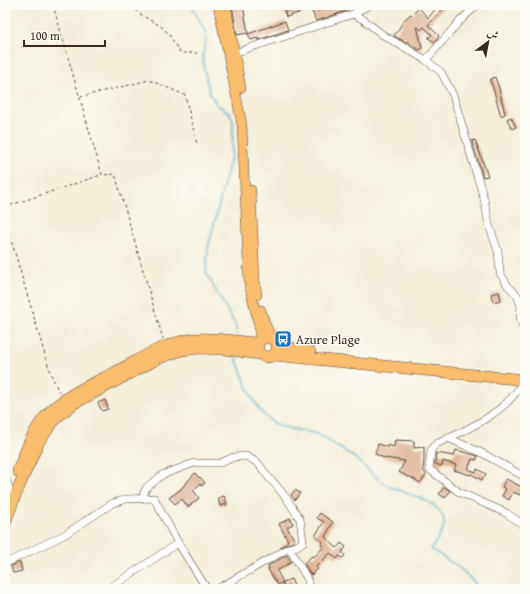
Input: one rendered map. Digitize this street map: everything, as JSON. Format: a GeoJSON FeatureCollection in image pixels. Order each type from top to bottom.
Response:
{"type":"FeatureCollection","features":[{"type":"Feature","properties":{"kind":"highway"},"geometry":{"type":"LineString","coordinates":[[256,346],[264,337],[290,348],[311,352],[524,378]]}},
{"type":"Feature","properties":{"kind":"highway"},"geometry":{"type":"LineString","coordinates":[[5,503],[36,430],[48,414],[63,401],[79,391],[166,346],[195,339],[227,345]]}},
{"type":"Feature","properties":{"kind":"highway"},"geometry":{"type":"LineString","coordinates":[[274,340],[278,348],[274,355]]}},
{"type":"Feature","properties":{"kind":"highway"},"geometry":{"type":"LineString","coordinates":[[5,523],[39,441],[51,424],[65,410],[81,399],[170,353],[194,348],[227,345],[256,346],[267,357],[274,355],[524,378]]}},
{"type":"Feature","properties":{"kind":"main road"},"geometry":{"type":"LineString","coordinates":[[218,5],[241,113],[249,284],[259,326],[256,346]]}},
{"type":"Feature","properties":{"kind":"main road"},"geometry":{"type":"LineString","coordinates":[[226,5],[247,118],[256,287],[263,318],[274,340]]}},
{"type":"Feature","properties":{"kind":"street"},"geometry":{"type":"LineString","coordinates":[[234,53],[353,14],[369,5]]}},
{"type":"Feature","properties":{"kind":"street"},"geometry":{"type":"LineString","coordinates":[[426,60],[459,22],[477,5]]}},
{"type":"Feature","properties":{"kind":"street"},"geometry":{"type":"LineString","coordinates":[[353,14],[364,20],[383,35],[426,60],[441,72],[453,95],[484,199],[489,225],[498,251],[500,273],[508,286],[517,296],[521,306],[520,318],[525,332]]}},
{"type":"Feature","properties":{"kind":"street"},"geometry":{"type":"LineString","coordinates":[[524,378],[519,389],[512,398],[484,420],[436,444],[431,450],[429,469],[459,492],[506,513],[525,526]]}},
{"type":"Feature","properties":{"kind":"street"},"geometry":{"type":"LineString","coordinates":[[448,438],[482,453],[525,477]]}},
{"type":"Feature","properties":{"kind":"street"},"geometry":{"type":"LineString","coordinates":[[142,498],[146,488],[162,475],[194,463],[220,463],[234,457],[246,456],[258,463],[287,499],[300,519],[303,542],[297,546],[289,548],[217,589]]}},
{"type":"Feature","properties":{"kind":"street"},"geometry":{"type":"LineString","coordinates":[[5,477],[10,491]]}},
{"type":"Feature","properties":{"kind":"street"},"geometry":{"type":"LineString","coordinates":[[5,560],[8,562],[64,535],[113,503],[127,499],[154,498],[178,543],[207,589]]}},
{"type":"Feature","properties":{"kind":"street"},"geometry":{"type":"LineString","coordinates":[[108,589],[178,543]]}},
{"type":"Feature","properties":{"kind":"street"},"geometry":{"type":"LineString","coordinates":[[289,548],[308,580],[311,589]]}},
{"type":"Feature","properties":{"kind":"path"},"geometry":{"type":"LineString","coordinates":[[53,5],[102,175]]}},
{"type":"Feature","properties":{"kind":"path"},"geometry":{"type":"LineString","coordinates":[[132,5],[136,11],[166,31],[181,53],[198,53]]}},
{"type":"Feature","properties":{"kind":"path"},"geometry":{"type":"LineString","coordinates":[[80,98],[150,80],[185,95],[198,144]]}},
{"type":"Feature","properties":{"kind":"path"},"geometry":{"type":"LineString","coordinates":[[5,208],[102,175],[114,174],[166,346]]}},
{"type":"Feature","properties":{"kind":"path"},"geometry":{"type":"LineString","coordinates":[[5,219],[50,372],[63,401]]}},
{"type":"Feature","properties":{"kind":"building"},"geometry":{"type":"Polygon","coordinates":[[[232,5],[243,5],[248,33],[237,35],[232,5]]]}},
{"type":"Feature","properties":{"kind":"building"},"geometry":{"type":"Polygon","coordinates":[[[283,5],[321,5],[322,6],[316,8],[318,11],[333,5],[339,5],[340,7],[347,5],[349,10],[316,21],[311,9],[286,17],[283,5]]]}},
{"type":"Feature","properties":{"kind":"building"},"geometry":{"type":"Polygon","coordinates":[[[439,5],[447,5],[428,25],[439,36],[435,42],[428,38],[432,35],[424,27],[421,30],[417,26],[422,48],[419,50],[408,41],[407,43],[394,36],[405,19],[419,8],[428,18],[439,5]]]}},
{"type":"Feature","properties":{"kind":"building"},"geometry":{"type":"Polygon","coordinates":[[[285,21],[288,30],[258,40],[258,38],[251,40],[248,34],[285,21]]]}},
{"type":"Feature","properties":{"kind":"building"},"geometry":{"type":"Polygon","coordinates":[[[495,77],[505,114],[501,116],[490,80],[495,77]]]}},
{"type":"Feature","properties":{"kind":"building"},"geometry":{"type":"Polygon","coordinates":[[[511,117],[516,127],[512,129],[507,119],[511,117]]]}},
{"type":"Feature","properties":{"kind":"building"},"geometry":{"type":"Polygon","coordinates":[[[475,140],[488,176],[483,177],[472,141],[475,140]]]}},
{"type":"Feature","properties":{"kind":"building"},"geometry":{"type":"Polygon","coordinates":[[[499,292],[501,300],[493,302],[491,294],[499,292]]]}},
{"type":"Feature","properties":{"kind":"building"},"geometry":{"type":"Polygon","coordinates":[[[105,400],[108,409],[102,411],[98,403],[105,400]]]}},
{"type":"Feature","properties":{"kind":"building"},"geometry":{"type":"Polygon","coordinates":[[[395,440],[414,441],[414,448],[424,447],[423,470],[426,475],[420,483],[399,472],[405,461],[384,458],[375,454],[378,444],[394,447],[395,440]]]}},
{"type":"Feature","properties":{"kind":"building"},"geometry":{"type":"Polygon","coordinates":[[[456,450],[478,456],[476,460],[472,459],[468,469],[476,472],[477,469],[486,474],[482,480],[471,474],[470,475],[454,470],[456,465],[443,461],[442,466],[435,464],[436,453],[454,456],[456,450]]]}},
{"type":"Feature","properties":{"kind":"building"},"geometry":{"type":"Polygon","coordinates":[[[195,473],[205,483],[201,486],[200,484],[193,490],[199,498],[188,507],[182,499],[175,504],[169,498],[181,489],[195,473]]]}},
{"type":"Feature","properties":{"kind":"building"},"geometry":{"type":"Polygon","coordinates":[[[506,479],[524,488],[520,495],[513,492],[509,500],[502,496],[506,489],[502,487],[506,479]]]}},
{"type":"Feature","properties":{"kind":"building"},"geometry":{"type":"Polygon","coordinates":[[[444,487],[450,491],[445,498],[439,494],[444,487]]]}},
{"type":"Feature","properties":{"kind":"building"},"geometry":{"type":"Polygon","coordinates":[[[295,490],[300,493],[295,500],[291,495],[295,490]]]}},
{"type":"Feature","properties":{"kind":"building"},"geometry":{"type":"Polygon","coordinates":[[[224,496],[227,504],[220,506],[218,498],[224,496]]]}},
{"type":"Feature","properties":{"kind":"building"},"geometry":{"type":"Polygon","coordinates":[[[320,513],[333,522],[325,537],[337,548],[341,543],[346,547],[342,552],[345,555],[343,558],[339,556],[337,559],[330,553],[316,567],[318,569],[311,575],[304,563],[312,556],[314,557],[324,547],[321,545],[323,542],[315,536],[324,522],[317,518],[320,513]]]}},
{"type":"Feature","properties":{"kind":"building"},"geometry":{"type":"Polygon","coordinates":[[[290,518],[293,524],[287,527],[295,541],[280,548],[288,541],[279,524],[290,518]]]}},
{"type":"Feature","properties":{"kind":"building"},"geometry":{"type":"Polygon","coordinates":[[[287,555],[291,562],[277,571],[283,582],[278,585],[268,569],[268,566],[287,555]]]}},
{"type":"Feature","properties":{"kind":"building"},"geometry":{"type":"Polygon","coordinates":[[[20,562],[22,571],[13,573],[11,566],[20,562]]]}},
{"type":"Feature","properties":{"kind":"building"},"geometry":{"type":"Polygon","coordinates":[[[291,579],[294,586],[285,589],[282,583],[291,579]]]}},
{"type":"Feature","properties":{"kind":"waterway"},"geometry":{"type":"LineString","coordinates":[[191,5],[206,33],[206,42],[203,55],[204,69],[210,94],[217,105],[230,113],[233,122],[232,153],[208,248],[206,273],[236,326],[237,336]]}},
{"type":"Feature","properties":{"kind":"waterway"},"geometry":{"type":"LineString","coordinates":[[237,356],[237,361],[255,403],[274,423],[286,428],[311,432],[323,437],[360,462],[384,483],[427,501],[434,506],[443,517],[444,525],[441,534],[431,549],[461,569],[476,584],[475,589]]}},
{"type":"Feature","properties":{"kind":"place","name":"Azure Plage"},"geometry":{"type":"Point","coordinates":[283,339]}}]}
